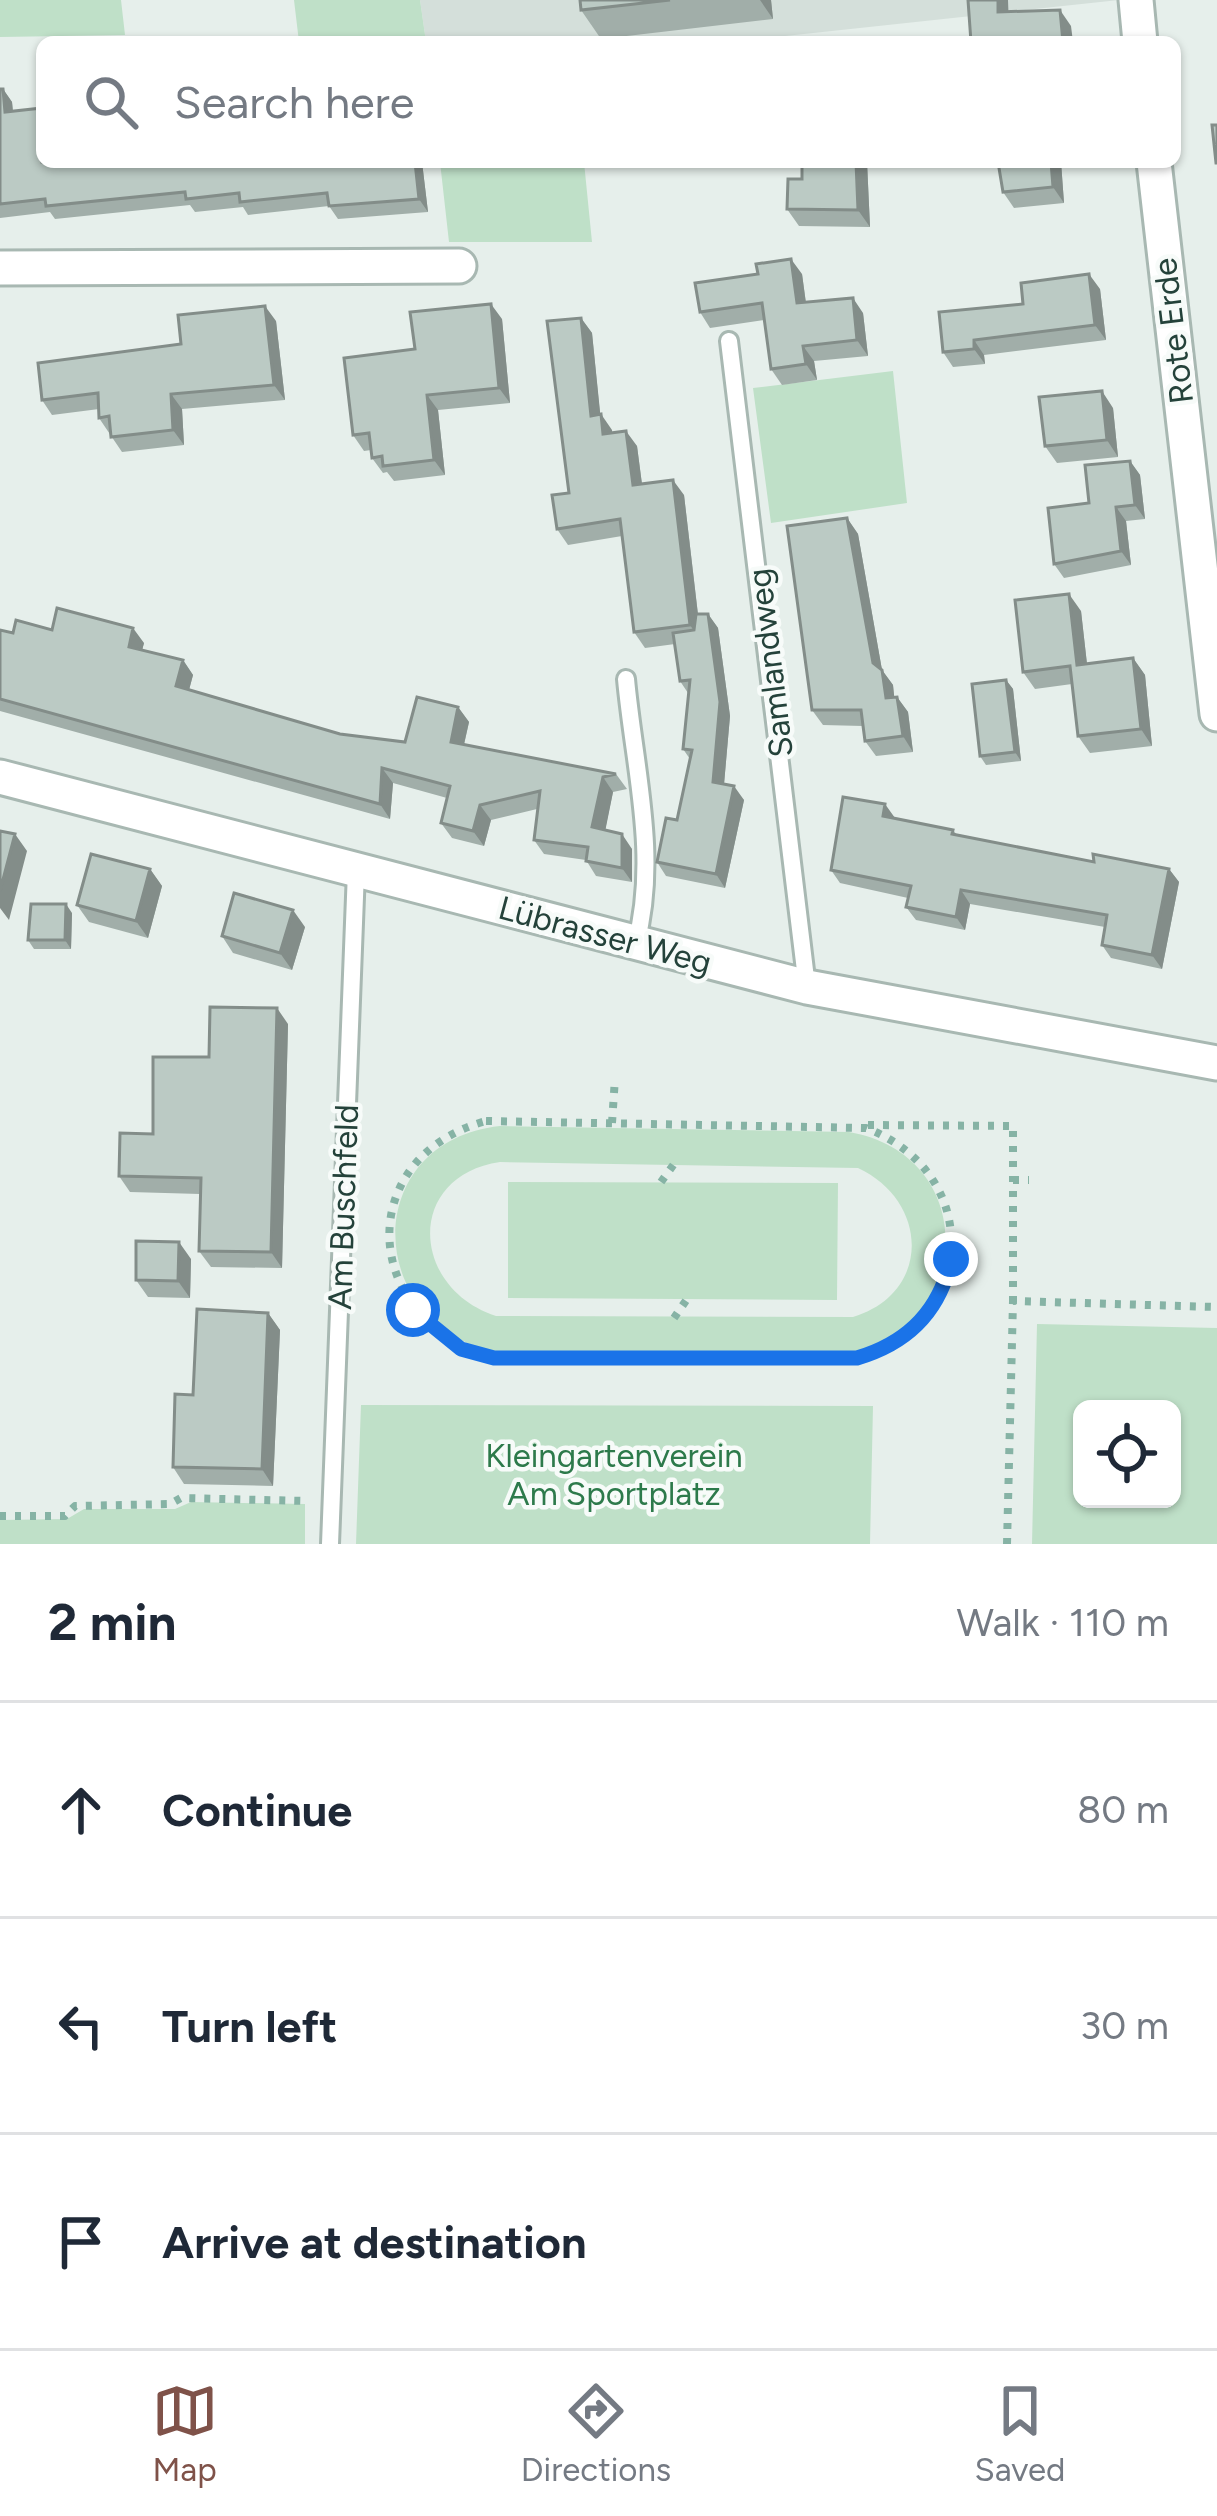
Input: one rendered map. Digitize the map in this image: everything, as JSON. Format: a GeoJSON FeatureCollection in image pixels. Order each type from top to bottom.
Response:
{"type":"FeatureCollection","features":[{"type":"Feature","properties":{"kind":"street"},"geometry":{"type":"LineString","coordinates":[[1136,0],[1140,36]]}},
{"type":"Feature","properties":{"kind":"street","name":"Rote Erde"},"geometry":{"type":"LineString","coordinates":[[1155,168],[1212,627],[1217,714]]}},
{"type":"Feature","properties":{"kind":"street"},"geometry":{"type":"LineString","coordinates":[[0,268],[459,266]]}},
{"type":"Feature","properties":{"kind":"street","name":"Lübrasser Weg"},"geometry":{"type":"LineString","coordinates":[[0,777],[807,987],[1217,1063]]}},
{"type":"Feature","properties":{"kind":"lane","name":"Samlandweg"},"geometry":{"type":"LineString","coordinates":[[729,341],[807,987]]}},
{"type":"Feature","properties":{"kind":"lane"},"geometry":{"type":"LineString","coordinates":[[626,679],[642,794],[646,906],[637,943]]}},
{"type":"Feature","properties":{"kind":"lane","name":"Am Buschfeld"},"geometry":{"type":"LineString","coordinates":[[330,1544],[356,871]]}},
{"type":"Feature","properties":{"kind":"path"},"geometry":{"type":"LineString","coordinates":[[612,1123],[615,1078]]}},
{"type":"Feature","properties":{"kind":"path"},"geometry":{"type":"LineString","coordinates":[[849,1125],[883,1135],[909,1151],[929,1173],[949,1215],[951,1259],[943,1288],[920,1324],[892,1346],[840,1360],[494,1358],[461,1349],[436,1333],[403,1295],[389,1244],[396,1198],[419,1158],[459,1130],[486,1121],[1013,1126],[1006,1544]]}},
{"type":"Feature","properties":{"kind":"path"},"geometry":{"type":"LineString","coordinates":[[661,1182],[674,1164]]}},
{"type":"Feature","properties":{"kind":"path"},"geometry":{"type":"LineString","coordinates":[[1013,1180],[1029,1180]]}},
{"type":"Feature","properties":{"kind":"path"},"geometry":{"type":"LineString","coordinates":[[674,1318],[687,1299]]}},
{"type":"Feature","properties":{"kind":"path"},"geometry":{"type":"LineString","coordinates":[[1013,1301],[1217,1307]]}},
{"type":"Feature","properties":{"kind":"path"},"geometry":{"type":"LineString","coordinates":[[0,1516],[64,1516],[75,1506],[170,1504],[182,1498],[332,1501]]}},
{"type":"Feature","properties":{"kind":"shaded area"},"geometry":{"type":"Polygon","coordinates":[[[420,0],[1119,0],[786,36],[425,36],[420,0]]]}},
{"type":"Feature","properties":{"kind":"green space"},"geometry":{"type":"Polygon","coordinates":[[[0,0],[121,0],[125,35],[0,37],[0,0]]]}},
{"type":"Feature","properties":{"kind":"green space"},"geometry":{"type":"Polygon","coordinates":[[[294,0],[420,0],[425,36],[298,36],[294,0]]]}},
{"type":"Feature","properties":{"kind":"green space"},"geometry":{"type":"Polygon","coordinates":[[[441,168],[585,168],[592,242],[449,242],[441,168]]]}},
{"type":"Feature","properties":{"kind":"green space"},"geometry":{"type":"Polygon","coordinates":[[[893,371],[907,503],[771,523],[753,388],[893,371]]]}},
{"type":"Feature","properties":{"kind":"green space"},"geometry":{"type":"Polygon","coordinates":[[[500,1126],[849,1132],[891,1146],[921,1171],[939,1202],[946,1237],[941,1273],[924,1307],[896,1335],[857,1354],[494,1352],[451,1334],[420,1306],[401,1271],[395,1233],[402,1196],[422,1163],[454,1139],[500,1126]],[[500,1162],[469,1171],[447,1188],[434,1209],[430,1234],[434,1259],[447,1282],[468,1302],[496,1316],[853,1317],[879,1305],[897,1288],[908,1268],[912,1246],[898,1202],[858,1168],[500,1162]]]}},
{"type":"Feature","properties":{"kind":"green space"},"geometry":{"type":"Polygon","coordinates":[[[508,1182],[838,1183],[837,1300],[508,1298],[508,1182]]]}},
{"type":"Feature","properties":{"kind":"green space"},"geometry":{"type":"Polygon","coordinates":[[[1037,1324],[1217,1328],[1217,1544],[1032,1544],[1037,1324]]]}},
{"type":"Feature","properties":{"kind":"green space","name":"Kleingartenverein Am Sportplatz"},"geometry":{"type":"Polygon","coordinates":[[[361,1405],[873,1406],[870,1544],[356,1544],[361,1405]]]}},
{"type":"Feature","properties":{"kind":"green space"},"geometry":{"type":"Polygon","coordinates":[[[191,1502],[305,1504],[305,1544],[0,1544],[0,1520],[67,1519],[84,1509],[175,1509],[191,1502]]]}},
{"type":"Feature","properties":{"kind":"building"},"geometry":{"type":"Polygon","coordinates":[[[580,0],[670,0],[581,10],[580,0]]]}},
{"type":"Feature","properties":{"kind":"building"},"geometry":{"type":"Polygon","coordinates":[[[968,0],[998,0],[998,12],[1060,10],[1062,36],[971,36],[968,0]]]}},
{"type":"Feature","properties":{"kind":"building"},"geometry":{"type":"Polygon","coordinates":[[[0,89],[5,112],[36,109],[36,168],[416,168],[419,199],[329,206],[327,193],[240,202],[239,193],[186,199],[185,192],[46,206],[45,199],[0,204],[0,89]]]}},
{"type":"Feature","properties":{"kind":"building"},"geometry":{"type":"Polygon","coordinates":[[[1212,125],[1217,125],[1217,163],[1216,163],[1212,125]]]}},
{"type":"Feature","properties":{"kind":"building"},"geometry":{"type":"Polygon","coordinates":[[[802,168],[856,168],[858,210],[787,209],[788,179],[802,179],[802,168]]]}},
{"type":"Feature","properties":{"kind":"building"},"geometry":{"type":"Polygon","coordinates":[[[999,168],[1051,168],[1053,187],[1003,192],[999,168]]]}},
{"type":"Feature","properties":{"kind":"building"},"geometry":{"type":"Polygon","coordinates":[[[791,259],[797,303],[853,298],[857,340],[803,346],[806,364],[771,369],[762,303],[700,312],[695,283],[758,274],[756,264],[791,259]]]}},
{"type":"Feature","properties":{"kind":"building"},"geometry":{"type":"Polygon","coordinates":[[[1089,274],[1095,325],[974,340],[974,349],[943,352],[939,312],[1023,304],[1021,283],[1089,274]]]}},
{"type":"Feature","properties":{"kind":"building"},"geometry":{"type":"Polygon","coordinates":[[[491,304],[499,388],[427,395],[434,460],[383,466],[382,456],[372,458],[369,433],[353,435],[344,358],[415,349],[410,312],[491,304]]]}},
{"type":"Feature","properties":{"kind":"building"},"geometry":{"type":"Polygon","coordinates":[[[265,306],[274,385],[171,394],[173,430],[111,437],[109,416],[99,418],[98,393],[42,400],[38,363],[181,344],[178,315],[265,306]]]}},
{"type":"Feature","properties":{"kind":"building"},"geometry":{"type":"Polygon","coordinates":[[[581,318],[591,416],[601,414],[603,434],[626,431],[633,485],[673,480],[690,625],[634,632],[620,519],[557,529],[552,495],[569,493],[547,321],[581,318]]]}},
{"type":"Feature","properties":{"kind":"building"},"geometry":{"type":"Polygon","coordinates":[[[1102,391],[1107,440],[1045,446],[1039,397],[1102,391]]]}},
{"type":"Feature","properties":{"kind":"building"},"geometry":{"type":"Polygon","coordinates":[[[1130,461],[1135,505],[1116,507],[1121,551],[1054,564],[1048,508],[1089,503],[1085,465],[1130,461]]]}},
{"type":"Feature","properties":{"kind":"building"},"geometry":{"type":"Polygon","coordinates":[[[847,518],[873,663],[882,670],[886,698],[897,697],[903,736],[865,741],[861,710],[812,710],[787,526],[847,518]]]}},
{"type":"Feature","properties":{"kind":"building"},"geometry":{"type":"Polygon","coordinates":[[[1069,594],[1077,665],[1133,658],[1141,729],[1078,736],[1070,666],[1023,672],[1015,600],[1069,594]]]}},
{"type":"Feature","properties":{"kind":"building"},"geometry":{"type":"Polygon","coordinates":[[[57,608],[133,628],[129,647],[183,660],[176,686],[340,734],[405,742],[417,697],[458,707],[451,742],[616,774],[603,777],[592,827],[622,834],[622,868],[586,861],[588,847],[534,840],[540,791],[480,805],[473,831],[441,823],[450,786],[382,768],[380,804],[0,699],[0,630],[13,633],[16,620],[52,630],[57,608]]]}},
{"type":"Feature","properties":{"kind":"building"},"geometry":{"type":"Polygon","coordinates":[[[696,614],[708,614],[720,702],[713,782],[734,786],[716,874],[657,862],[666,818],[677,820],[692,750],[683,749],[690,680],[680,681],[673,633],[694,630],[696,614]]]}},
{"type":"Feature","properties":{"kind":"building"},"geometry":{"type":"Polygon","coordinates":[[[1006,680],[1015,752],[980,756],[972,684],[1006,680]]]}},
{"type":"Feature","properties":{"kind":"building"},"geometry":{"type":"Polygon","coordinates":[[[843,797],[885,804],[883,816],[953,830],[952,834],[1094,862],[1093,854],[1169,869],[1152,955],[1102,945],[1107,915],[961,890],[956,917],[906,907],[911,886],[831,870],[843,797]]]}},
{"type":"Feature","properties":{"kind":"building"},"geometry":{"type":"Polygon","coordinates":[[[0,831],[15,834],[0,891],[0,831]]]}},
{"type":"Feature","properties":{"kind":"building"},"geometry":{"type":"Polygon","coordinates":[[[91,854],[150,869],[136,921],[77,905],[91,854]]]}},
{"type":"Feature","properties":{"kind":"building"},"geometry":{"type":"Polygon","coordinates":[[[234,893],[293,910],[280,953],[222,936],[234,893]]]}},
{"type":"Feature","properties":{"kind":"building"},"geometry":{"type":"Polygon","coordinates":[[[31,904],[66,904],[65,940],[28,940],[31,904]]]}},
{"type":"Feature","properties":{"kind":"building"},"geometry":{"type":"Polygon","coordinates":[[[210,1007],[277,1008],[271,1252],[199,1251],[201,1178],[119,1176],[120,1133],[153,1134],[153,1057],[209,1057],[210,1007]]]}},
{"type":"Feature","properties":{"kind":"building"},"geometry":{"type":"Polygon","coordinates":[[[136,1241],[179,1242],[178,1281],[136,1280],[136,1241]]]}},
{"type":"Feature","properties":{"kind":"building"},"geometry":{"type":"Polygon","coordinates":[[[197,1309],[268,1313],[262,1469],[173,1467],[175,1394],[193,1395],[197,1309]]]}},
{"type":"Feature","properties":{"kind":"route"},"geometry":{"type":"LineString","coordinates":[[413,1310],[461,1349],[494,1358],[840,1360],[892,1346],[920,1324],[943,1288],[951,1259]]}}]}
